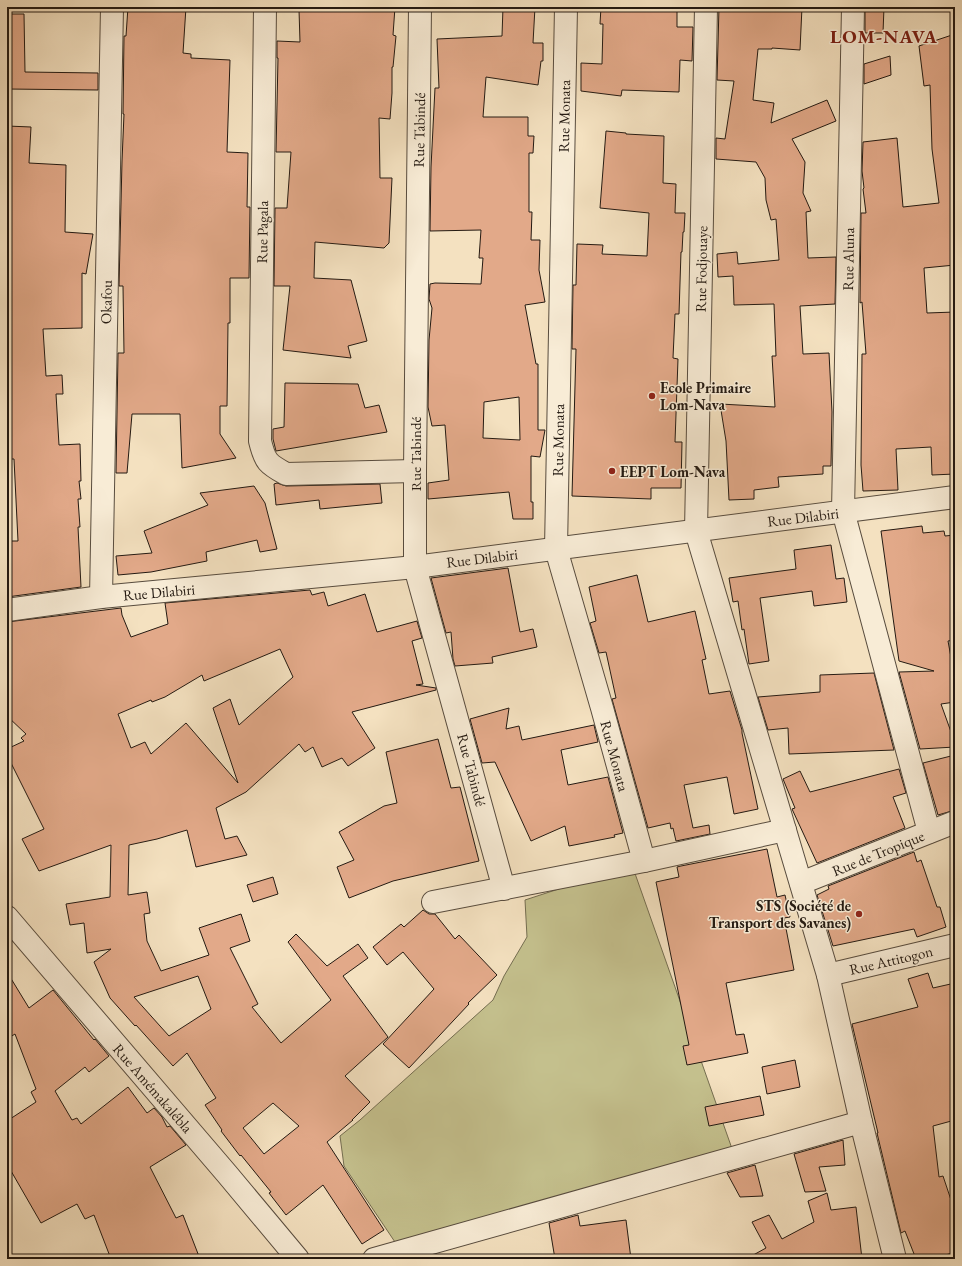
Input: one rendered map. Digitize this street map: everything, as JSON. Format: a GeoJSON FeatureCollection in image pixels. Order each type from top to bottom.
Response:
{"type":"FeatureCollection","features":[{"type":"Feature","properties":{"kind":"street","name":"Okafou"},"geometry":{"type":"LineString","coordinates":[[101,597],[112,7]]}},
{"type":"Feature","properties":{"kind":"street","name":"Rue Pagala"},"geometry":{"type":"LineString","coordinates":[[265,7],[260,434],[264,457],[273,467],[286,474],[415,471]]}},
{"type":"Feature","properties":{"kind":"street","name":"Rue Tabindé"},"geometry":{"type":"LineString","coordinates":[[420,7],[415,566],[504,889]]}},
{"type":"Feature","properties":{"kind":"street","name":"Rue Monata"},"geometry":{"type":"LineString","coordinates":[[566,7],[556,549],[644,861]]}},
{"type":"Feature","properties":{"kind":"street","name":"Rue Fodjouaye"},"geometry":{"type":"LineString","coordinates":[[706,7],[696,531],[828,975],[861,1122],[895,1259]]}},
{"type":"Feature","properties":{"kind":"street","name":"Rue Aluna"},"geometry":{"type":"LineString","coordinates":[[853,7],[843,511],[929,832]]}},
{"type":"Feature","properties":{"kind":"street","name":"Rue Dilabiri"},"geometry":{"type":"LineString","coordinates":[[7,610],[101,597],[415,566],[955,497]]}},
{"type":"Feature","properties":{"kind":"street","name":"Rue de Tropique"},"geometry":{"type":"LineString","coordinates":[[801,883],[955,822]]}},
{"type":"Feature","properties":{"kind":"street"},"geometry":{"type":"LineString","coordinates":[[434,902],[644,861],[785,830]]}},
{"type":"Feature","properties":{"kind":"street","name":"Rue Amémakalébla"},"geometry":{"type":"LineString","coordinates":[[10,928],[216,1162],[298,1259]]}},
{"type":"Feature","properties":{"kind":"street","name":"Rue Attitogon"},"geometry":{"type":"LineString","coordinates":[[828,975],[955,945]]}},
{"type":"Feature","properties":{"kind":"street"},"geometry":{"type":"LineString","coordinates":[[374,1259],[861,1122]]}},
{"type":"Feature","properties":{"kind":"shaded area"},"geometry":{"type":"Polygon","coordinates":[[[632,865],[736,1160],[401,1251],[344,1166],[340,1136],[360,1120],[493,1000],[504,976],[527,937],[525,900],[632,865]]]}},
{"type":"Feature","properties":{"kind":"building"},"geometry":{"type":"Polygon","coordinates":[[[128,7],[186,7],[183,53],[191,54],[191,58],[230,60],[227,152],[248,153],[247,207],[250,207],[249,278],[230,278],[227,406],[220,406],[220,434],[236,458],[182,468],[180,414],[132,414],[127,473],[116,473],[118,353],[124,353],[123,286],[119,286],[124,114],[124,36],[126,36],[128,7]]]}},
{"type":"Feature","properties":{"kind":"building"},"geometry":{"type":"Polygon","coordinates":[[[339,7],[395,7],[393,35],[396,36],[392,67],[390,119],[379,118],[380,178],[392,178],[389,243],[384,248],[315,242],[314,278],[351,280],[367,341],[348,346],[351,358],[283,350],[290,286],[274,286],[275,208],[287,208],[291,152],[276,152],[277,41],[300,42],[299,10],[339,9],[339,7]]]}},
{"type":"Feature","properties":{"kind":"building"},"geometry":{"type":"Polygon","coordinates":[[[503,7],[535,7],[533,43],[543,43],[543,61],[541,61],[538,85],[486,77],[483,117],[528,117],[528,136],[534,136],[533,153],[529,153],[529,212],[532,212],[531,240],[540,240],[539,270],[545,302],[525,305],[536,364],[538,364],[538,430],[545,430],[540,457],[531,456],[531,502],[533,502],[533,519],[513,519],[509,492],[428,499],[428,483],[449,480],[445,425],[432,426],[428,407],[429,340],[432,308],[429,299],[430,284],[481,284],[483,258],[479,258],[481,230],[430,231],[431,167],[435,88],[439,88],[437,39],[502,36],[503,7]],[[519,397],[484,402],[483,438],[520,440],[519,397]]]}},
{"type":"Feature","properties":{"kind":"building"},"geometry":{"type":"Polygon","coordinates":[[[601,7],[677,7],[677,27],[693,27],[692,61],[680,60],[679,92],[622,90],[621,96],[581,91],[581,63],[602,64],[603,24],[600,24],[601,7]]]}},
{"type":"Feature","properties":{"kind":"building"},"geometry":{"type":"Polygon","coordinates":[[[719,7],[802,7],[800,50],[772,48],[758,49],[753,100],[774,103],[771,123],[827,100],[836,121],[792,139],[805,162],[803,193],[811,211],[806,212],[808,258],[836,257],[835,304],[800,306],[803,354],[829,353],[832,412],[831,466],[823,466],[823,474],[778,477],[779,487],[754,490],[754,499],[729,500],[726,441],[720,404],[775,407],[772,356],[776,356],[774,304],[734,305],[733,276],[718,277],[717,254],[737,252],[738,264],[779,260],[776,219],[771,220],[766,200],[765,178],[756,162],[716,159],[716,138],[725,139],[734,81],[717,80],[719,7]]]}},
{"type":"Feature","properties":{"kind":"building"},"geometry":{"type":"Polygon","coordinates":[[[865,7],[884,7],[883,33],[865,33],[865,7]]]}},
{"type":"Feature","properties":{"kind":"building"},"geometry":{"type":"Polygon","coordinates":[[[7,14],[24,14],[25,72],[98,73],[98,90],[7,89],[7,14]]]}},
{"type":"Feature","properties":{"kind":"building"},"geometry":{"type":"Polygon","coordinates":[[[955,34],[955,265],[924,268],[927,313],[955,312],[955,474],[932,475],[931,447],[896,449],[898,490],[863,491],[861,465],[862,354],[866,354],[862,302],[860,303],[861,213],[866,213],[862,171],[863,142],[897,138],[903,207],[939,203],[932,149],[930,85],[924,86],[919,46],[955,34]]]}},
{"type":"Feature","properties":{"kind":"building"},"geometry":{"type":"Polygon","coordinates":[[[890,56],[891,75],[864,84],[864,64],[890,56]]]}},
{"type":"Feature","properties":{"kind":"building"},"geometry":{"type":"Polygon","coordinates":[[[7,126],[31,127],[29,163],[66,165],[65,232],[93,234],[86,274],[82,273],[82,328],[43,329],[46,376],[62,375],[63,394],[56,394],[59,445],[80,444],[81,481],[79,481],[81,499],[78,499],[80,527],[78,527],[81,587],[7,597],[7,541],[18,541],[14,459],[7,459],[7,126]]]}},
{"type":"Feature","properties":{"kind":"building"},"geometry":{"type":"Polygon","coordinates":[[[606,131],[626,134],[664,136],[663,183],[676,184],[675,213],[685,213],[681,252],[679,314],[675,314],[673,358],[678,359],[675,442],[682,442],[681,488],[651,488],[651,499],[572,496],[576,349],[572,349],[573,285],[576,285],[577,244],[603,245],[602,254],[647,256],[649,213],[600,208],[606,131]]]}},
{"type":"Feature","properties":{"kind":"building"},"geometry":{"type":"Polygon","coordinates":[[[285,383],[358,384],[365,408],[379,405],[387,432],[276,451],[273,439],[273,429],[284,427],[285,383]]]}},
{"type":"Feature","properties":{"kind":"building"},"geometry":{"type":"Polygon","coordinates":[[[277,483],[286,486],[380,484],[382,503],[320,509],[319,500],[276,505],[274,484],[277,483]]]}},
{"type":"Feature","properties":{"kind":"building"},"geometry":{"type":"Polygon","coordinates":[[[254,486],[265,503],[277,549],[260,552],[257,540],[206,552],[207,561],[151,572],[118,575],[116,556],[152,553],[144,531],[208,505],[200,493],[254,486]]]}},
{"type":"Feature","properties":{"kind":"building"},"geometry":{"type":"Polygon","coordinates":[[[922,526],[923,533],[944,531],[945,536],[955,535],[955,640],[948,641],[955,679],[955,702],[941,704],[955,743],[955,747],[920,749],[899,672],[934,671],[899,661],[881,531],[922,526]]]}},
{"type":"Feature","properties":{"kind":"building"},"geometry":{"type":"Polygon","coordinates":[[[831,545],[836,579],[844,578],[847,602],[814,606],[812,591],[760,598],[769,661],[749,664],[738,601],[733,602],[729,578],[796,569],[794,550],[831,545]]]}},
{"type":"Feature","properties":{"kind":"building"},"geometry":{"type":"Polygon","coordinates":[[[508,568],[520,632],[533,629],[537,647],[492,657],[493,663],[455,666],[451,632],[446,633],[431,578],[508,568]]]}},
{"type":"Feature","properties":{"kind":"building"},"geometry":{"type":"Polygon","coordinates":[[[637,575],[648,622],[695,611],[706,659],[702,660],[709,694],[730,691],[742,730],[758,809],[734,814],[727,777],[684,785],[693,828],[709,825],[710,834],[676,841],[673,828],[671,829],[670,823],[648,828],[612,699],[616,698],[606,652],[599,653],[590,623],[596,621],[589,587],[637,575]]]}},
{"type":"Feature","properties":{"kind":"building"},"geometry":{"type":"Polygon","coordinates":[[[310,590],[312,595],[324,592],[328,606],[365,594],[377,632],[417,621],[422,638],[412,641],[423,684],[416,685],[436,688],[436,690],[352,712],[375,748],[348,766],[342,758],[322,767],[313,747],[305,752],[299,744],[246,792],[216,808],[225,839],[237,836],[247,855],[196,867],[187,830],[157,839],[129,845],[128,895],[147,892],[150,913],[144,914],[147,941],[161,971],[209,955],[199,928],[241,914],[250,941],[230,948],[258,1004],[252,1007],[281,1043],[331,1000],[288,942],[296,934],[327,966],[358,944],[368,958],[343,976],[388,1037],[345,1076],[370,1102],[353,1120],[327,1142],[384,1230],[362,1244],[323,1185],[286,1215],[269,1193],[271,1192],[221,1131],[222,1130],[205,1105],[216,1098],[187,1053],[173,1066],[110,998],[94,962],[111,949],[87,953],[84,923],[70,925],[66,904],[110,897],[111,845],[39,871],[22,839],[44,829],[7,755],[7,749],[24,741],[21,738],[26,734],[7,716],[7,622],[121,608],[122,615],[131,637],[168,624],[165,603],[310,590]],[[280,649],[204,681],[202,675],[165,697],[152,702],[151,700],[118,714],[131,748],[145,742],[151,754],[186,723],[238,783],[213,708],[230,699],[239,725],[293,677],[280,649]],[[198,976],[134,997],[169,1036],[211,1009],[198,976]],[[273,1103],[243,1128],[264,1154],[299,1126],[273,1103]]]}},
{"type":"Feature","properties":{"kind":"building"},"geometry":{"type":"Polygon","coordinates":[[[874,673],[894,750],[789,754],[788,728],[768,730],[758,697],[820,692],[820,675],[874,673]]]}},
{"type":"Feature","properties":{"kind":"building"},"geometry":{"type":"Polygon","coordinates":[[[509,708],[506,729],[519,726],[522,740],[594,725],[598,742],[561,750],[568,785],[608,777],[623,833],[614,835],[615,837],[569,846],[565,826],[531,841],[495,762],[482,763],[470,719],[509,708]]]}},
{"type":"Feature","properties":{"kind":"building"},"geometry":{"type":"Polygon","coordinates":[[[438,739],[451,788],[460,787],[479,861],[393,881],[349,898],[337,867],[354,860],[339,832],[384,806],[397,803],[386,752],[438,739]]]}},
{"type":"Feature","properties":{"kind":"building"},"geometry":{"type":"Polygon","coordinates":[[[955,755],[955,810],[938,815],[923,763],[955,755]]]}},
{"type":"Feature","properties":{"kind":"building"},"geometry":{"type":"Polygon","coordinates":[[[899,769],[906,793],[893,797],[905,828],[817,863],[792,809],[795,808],[783,779],[800,771],[810,792],[899,769]]]}},
{"type":"Feature","properties":{"kind":"building"},"geometry":{"type":"Polygon","coordinates":[[[767,849],[777,897],[785,895],[790,917],[784,918],[794,970],[726,983],[736,1035],[744,1034],[748,1053],[687,1065],[683,1046],[689,1045],[656,882],[679,877],[677,867],[767,849]]]}},
{"type":"Feature","properties":{"kind":"building"},"geometry":{"type":"Polygon","coordinates":[[[914,852],[917,862],[921,860],[937,907],[940,907],[946,927],[917,937],[914,929],[833,946],[817,895],[829,889],[828,886],[914,852]]]}},
{"type":"Feature","properties":{"kind":"building"},"geometry":{"type":"Polygon","coordinates":[[[273,877],[278,894],[253,902],[247,885],[273,877]]]}},
{"type":"Feature","properties":{"kind":"building"},"geometry":{"type":"Polygon","coordinates":[[[423,910],[429,914],[435,914],[455,939],[459,935],[497,975],[468,1003],[469,1004],[409,1068],[383,1044],[434,989],[403,952],[387,965],[373,947],[401,924],[404,927],[423,910]]]}},
{"type":"Feature","properties":{"kind":"building"},"geometry":{"type":"Polygon","coordinates":[[[7,972],[29,1008],[53,990],[109,1056],[89,1072],[85,1067],[55,1091],[72,1120],[77,1118],[81,1124],[128,1087],[147,1113],[154,1108],[162,1117],[167,1127],[170,1126],[186,1145],[150,1167],[176,1218],[183,1215],[200,1259],[111,1259],[94,1215],[85,1219],[77,1204],[41,1223],[7,1164],[7,1121],[36,1102],[31,1092],[36,1089],[15,1034],[7,1039],[7,972]]]}},
{"type":"Feature","properties":{"kind":"building"},"geometry":{"type":"Polygon","coordinates":[[[928,973],[933,988],[955,983],[955,1120],[933,1126],[939,1177],[943,1176],[955,1212],[955,1252],[933,1259],[916,1259],[905,1231],[901,1233],[852,1024],[918,1007],[908,979],[928,973]]]}},
{"type":"Feature","properties":{"kind":"building"},"geometry":{"type":"Polygon","coordinates":[[[795,1060],[800,1087],[767,1094],[762,1067],[795,1060]]]}},
{"type":"Feature","properties":{"kind":"building"},"geometry":{"type":"Polygon","coordinates":[[[760,1096],[764,1115],[709,1126],[705,1107],[760,1096]]]}},
{"type":"Feature","properties":{"kind":"building"},"geometry":{"type":"Polygon","coordinates":[[[843,1140],[845,1165],[819,1167],[826,1191],[805,1192],[794,1154],[843,1140]]]}},
{"type":"Feature","properties":{"kind":"building"},"geometry":{"type":"Polygon","coordinates":[[[755,1165],[763,1196],[740,1197],[727,1173],[755,1165]]]}},
{"type":"Feature","properties":{"kind":"building"},"geometry":{"type":"Polygon","coordinates":[[[827,1193],[831,1210],[856,1207],[862,1259],[746,1259],[766,1248],[752,1222],[769,1215],[782,1239],[814,1222],[808,1201],[827,1193]]]}},
{"type":"Feature","properties":{"kind":"building"},"geometry":{"type":"Polygon","coordinates":[[[578,1215],[580,1226],[626,1220],[631,1259],[555,1259],[549,1223],[578,1215]]]}},
{"type":"Feature","properties":{"kind":"place","name":"Ecole Primaire Lom-Nava"},"geometry":{"type":"Point","coordinates":[652,396]}},
{"type":"Feature","properties":{"kind":"place","name":"EEPT Lom-Nava"},"geometry":{"type":"Point","coordinates":[612,471]}},
{"type":"Feature","properties":{"kind":"place","name":"STS (Société de Transport des Savanes)"},"geometry":{"type":"Point","coordinates":[859,914]}},
{"type":"Feature","properties":{"kind":"district","name":"LOM-NAVA"},"geometry":{"type":"Point","coordinates":[884,36]}}]}
